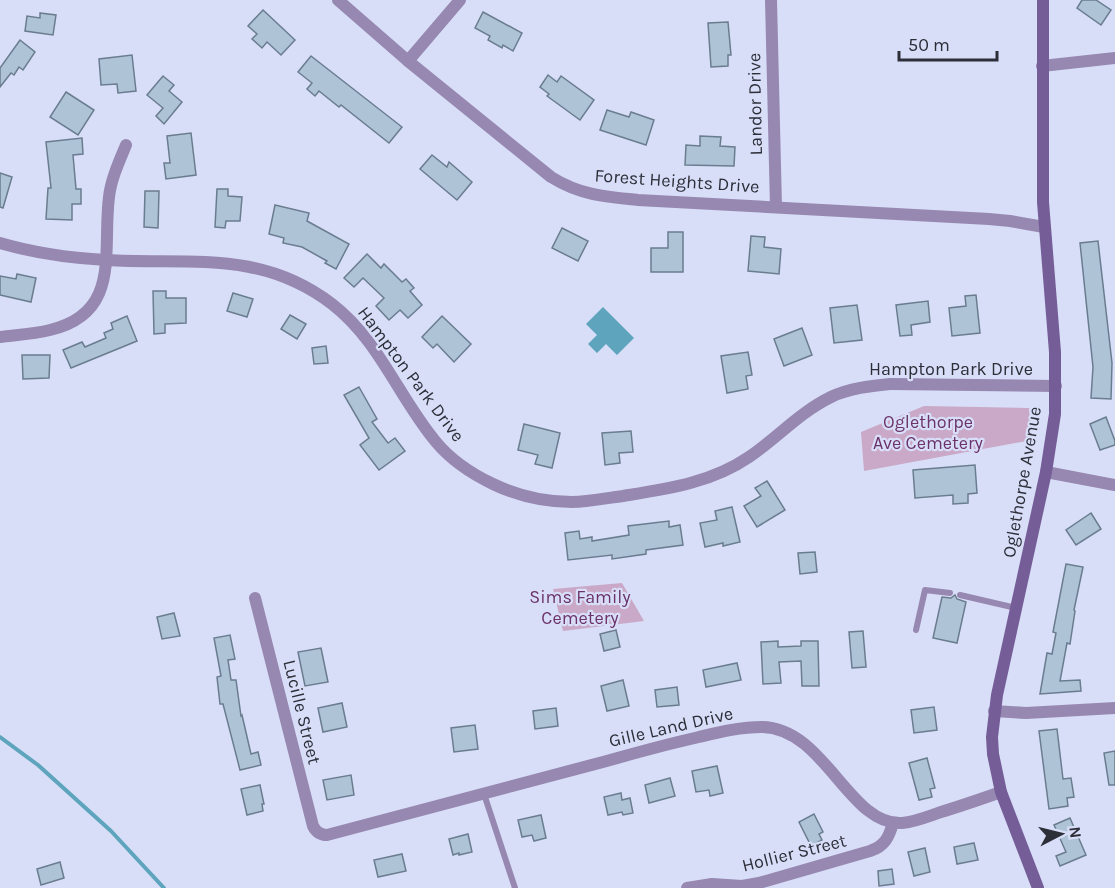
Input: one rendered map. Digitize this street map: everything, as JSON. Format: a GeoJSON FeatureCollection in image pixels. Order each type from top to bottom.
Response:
{"type":"FeatureCollection","features":[{"type":"Feature","properties":{"kind":"main road","name":"Oglethorpe Avenue"},"geometry":{"type":"LineString","coordinates":[[1038,888],[1001,792],[992,737],[994,711],[1046,472],[1055,414],[1055,352],[1044,227],[1043,0]]}},
{"type":"Feature","properties":{"kind":"street","name":"Forest Heights Drive"},"geometry":{"type":"LineString","coordinates":[[338,0],[408,61],[551,177],[582,192],[608,197],[1010,221],[1044,227]]}},
{"type":"Feature","properties":{"kind":"street"},"geometry":{"type":"LineString","coordinates":[[408,61],[459,0]]}},
{"type":"Feature","properties":{"kind":"street","name":"Landor Drive"},"geometry":{"type":"LineString","coordinates":[[771,0],[776,207]]}},
{"type":"Feature","properties":{"kind":"street"},"geometry":{"type":"LineString","coordinates":[[1042,66],[1115,57]]}},
{"type":"Feature","properties":{"kind":"street"},"geometry":{"type":"LineString","coordinates":[[0,337],[50,331],[62,326],[82,315],[99,295],[103,285],[106,260],[109,197],[113,177],[126,145]]}},
{"type":"Feature","properties":{"kind":"street","name":"Hampton Park Drive"},"geometry":{"type":"LineString","coordinates":[[0,243],[40,253],[106,260],[220,262],[271,272],[293,281],[332,304],[356,327],[378,355],[436,443],[449,456],[468,470],[507,490],[554,501],[597,500],[654,491],[711,477],[749,457],[815,405],[852,390],[891,384],[1056,386]]}},
{"type":"Feature","properties":{"kind":"street"},"geometry":{"type":"LineString","coordinates":[[1046,472],[1115,485]]}},
{"type":"Feature","properties":{"kind":"street","name":"Lucille Street"},"geometry":{"type":"LineString","coordinates":[[255,598],[313,826],[318,833]]}},
{"type":"Feature","properties":{"kind":"street"},"geometry":{"type":"LineString","coordinates":[[994,711],[1115,708]]}},
{"type":"Feature","properties":{"kind":"street","name":"Gille Land Drive"},"geometry":{"type":"LineString","coordinates":[[318,833],[327,835],[680,741],[729,730],[769,727],[789,733],[800,741],[819,757],[870,813],[893,823]]}},
{"type":"Feature","properties":{"kind":"street"},"geometry":{"type":"LineString","coordinates":[[893,823],[918,820],[1001,792]]}},
{"type":"Feature","properties":{"kind":"street","name":"Hollier Street"},"geometry":{"type":"LineString","coordinates":[[687,888],[712,884],[742,886],[759,883],[870,851],[884,844],[893,823]]}},
{"type":"Feature","properties":{"kind":"lane"},"geometry":{"type":"LineString","coordinates":[[916,630],[925,590],[950,593]]}},
{"type":"Feature","properties":{"kind":"lane"},"geometry":{"type":"LineString","coordinates":[[960,595],[1016,608]]}},
{"type":"Feature","properties":{"kind":"lane"},"geometry":{"type":"LineString","coordinates":[[484,794],[515,888]]}},
{"type":"Feature","properties":{"kind":"green space","name":"Oglethorpe Ave Cemetery"},"geometry":{"type":"Polygon","coordinates":[[[924,406],[1029,408],[1032,440],[864,471],[861,432],[924,406]]]}},
{"type":"Feature","properties":{"kind":"green space","name":"Sims Family Cemetery"},"geometry":{"type":"Polygon","coordinates":[[[622,583],[644,621],[563,631],[553,589],[622,583]]]}},
{"type":"Feature","properties":{"kind":"water"},"geometry":{"type":"Polygon","coordinates":[[[603,307],[634,338],[617,355],[606,344],[597,353],[588,344],[597,335],[586,324],[603,307]]]}},
{"type":"Feature","properties":{"kind":"building"},"geometry":{"type":"Polygon","coordinates":[[[1082,0],[1096,0],[1111,10],[1101,25],[1077,8],[1082,0]]]}},
{"type":"Feature","properties":{"kind":"building"},"geometry":{"type":"Polygon","coordinates":[[[263,10],[295,40],[281,55],[267,42],[262,48],[252,39],[257,34],[248,26],[263,10]]]}},
{"type":"Feature","properties":{"kind":"building"},"geometry":{"type":"Polygon","coordinates":[[[483,12],[522,33],[513,51],[488,40],[490,36],[475,28],[483,12]]]}},
{"type":"Feature","properties":{"kind":"building"},"geometry":{"type":"Polygon","coordinates":[[[40,13],[56,15],[53,35],[25,31],[27,16],[40,18],[40,13]]]}},
{"type":"Feature","properties":{"kind":"building"},"geometry":{"type":"Polygon","coordinates":[[[728,22],[731,55],[728,55],[728,66],[711,67],[708,23],[728,22]]]}},
{"type":"Feature","properties":{"kind":"building"},"geometry":{"type":"Polygon","coordinates":[[[20,40],[35,52],[23,70],[19,67],[14,75],[11,73],[0,87],[0,68],[20,40]]]}},
{"type":"Feature","properties":{"kind":"building"},"geometry":{"type":"Polygon","coordinates":[[[132,55],[136,91],[118,93],[117,84],[101,85],[99,59],[132,55]]]}},
{"type":"Feature","properties":{"kind":"building"},"geometry":{"type":"Polygon","coordinates":[[[311,56],[402,127],[389,143],[341,105],[339,107],[319,91],[315,96],[307,89],[312,83],[298,72],[311,56]]]}},
{"type":"Feature","properties":{"kind":"building"},"geometry":{"type":"Polygon","coordinates":[[[548,75],[557,82],[561,76],[594,100],[580,120],[547,96],[549,94],[540,87],[548,75]]]}},
{"type":"Feature","properties":{"kind":"building"},"geometry":{"type":"Polygon","coordinates":[[[163,76],[174,85],[169,91],[182,102],[164,124],[156,116],[163,108],[147,95],[163,76]]]}},
{"type":"Feature","properties":{"kind":"building"},"geometry":{"type":"Polygon","coordinates":[[[66,92],[94,110],[78,135],[50,117],[66,92]]]}},
{"type":"Feature","properties":{"kind":"building"},"geometry":{"type":"Polygon","coordinates":[[[607,110],[629,117],[631,112],[654,120],[646,145],[600,130],[607,110]]]}},
{"type":"Feature","properties":{"kind":"building"},"geometry":{"type":"Polygon","coordinates":[[[191,133],[196,175],[166,179],[164,163],[170,163],[167,136],[191,133]]]}},
{"type":"Feature","properties":{"kind":"building"},"geometry":{"type":"Polygon","coordinates":[[[700,136],[721,137],[720,146],[735,147],[734,166],[685,165],[686,145],[700,146],[700,136]]]}},
{"type":"Feature","properties":{"kind":"building"},"geometry":{"type":"Polygon","coordinates":[[[82,138],[83,154],[73,155],[76,189],[81,189],[81,204],[72,204],[72,220],[46,219],[48,188],[51,188],[46,142],[82,138]]]}},
{"type":"Feature","properties":{"kind":"building"},"geometry":{"type":"Polygon","coordinates":[[[432,155],[447,167],[449,162],[472,182],[457,200],[420,169],[432,155]]]}},
{"type":"Feature","properties":{"kind":"building"},"geometry":{"type":"Polygon","coordinates":[[[0,173],[12,177],[3,208],[0,207],[0,173]]]}},
{"type":"Feature","properties":{"kind":"building"},"geometry":{"type":"Polygon","coordinates":[[[217,189],[228,189],[228,196],[242,197],[240,221],[226,221],[225,228],[215,227],[217,189]]]}},
{"type":"Feature","properties":{"kind":"building"},"geometry":{"type":"Polygon","coordinates":[[[145,191],[159,191],[158,228],[144,227],[145,191]]]}},
{"type":"Feature","properties":{"kind":"building"},"geometry":{"type":"Polygon","coordinates":[[[275,205],[309,213],[307,221],[349,244],[336,269],[325,263],[327,261],[302,247],[283,243],[284,238],[269,234],[275,205]]]}},
{"type":"Feature","properties":{"kind":"building"},"geometry":{"type":"Polygon","coordinates":[[[562,228],[588,241],[578,261],[552,248],[562,228]]]}},
{"type":"Feature","properties":{"kind":"building"},"geometry":{"type":"Polygon","coordinates":[[[668,232],[683,232],[683,272],[651,272],[651,248],[668,248],[668,232]]]}},
{"type":"Feature","properties":{"kind":"building"},"geometry":{"type":"Polygon","coordinates":[[[751,236],[765,237],[764,247],[781,249],[779,274],[748,271],[751,236]]]}},
{"type":"Feature","properties":{"kind":"building"},"geometry":{"type":"Polygon","coordinates":[[[1098,241],[1112,363],[1111,399],[1091,398],[1093,367],[1080,243],[1098,241]]]}},
{"type":"Feature","properties":{"kind":"building"},"geometry":{"type":"Polygon","coordinates":[[[367,254],[381,268],[384,264],[402,282],[406,279],[414,288],[410,291],[422,305],[408,318],[400,310],[389,320],[376,306],[384,298],[363,278],[354,287],[344,278],[367,254]]]}},
{"type":"Feature","properties":{"kind":"building"},"geometry":{"type":"Polygon","coordinates":[[[17,274],[36,278],[31,302],[0,295],[0,276],[16,279],[17,274]]]}},
{"type":"Feature","properties":{"kind":"building"},"geometry":{"type":"Polygon","coordinates":[[[153,291],[166,291],[166,298],[186,298],[186,323],[165,324],[165,333],[154,334],[153,291]]]}},
{"type":"Feature","properties":{"kind":"building"},"geometry":{"type":"Polygon","coordinates":[[[233,293],[253,299],[247,317],[227,311],[233,293]]]}},
{"type":"Feature","properties":{"kind":"building"},"geometry":{"type":"Polygon","coordinates":[[[976,295],[980,333],[952,336],[949,308],[966,306],[965,296],[976,295]]]}},
{"type":"Feature","properties":{"kind":"building"},"geometry":{"type":"Polygon","coordinates":[[[928,301],[930,322],[911,325],[912,335],[900,336],[896,305],[928,301]]]}},
{"type":"Feature","properties":{"kind":"building"},"geometry":{"type":"Polygon","coordinates":[[[857,305],[862,340],[834,343],[830,308],[857,305]]]}},
{"type":"Feature","properties":{"kind":"building"},"geometry":{"type":"Polygon","coordinates":[[[290,315],[306,324],[297,339],[281,329],[290,315]]]}},
{"type":"Feature","properties":{"kind":"building"},"geometry":{"type":"Polygon","coordinates":[[[127,316],[137,341],[71,368],[63,350],[82,342],[85,347],[106,338],[104,333],[113,329],[111,323],[127,316]]]}},
{"type":"Feature","properties":{"kind":"building"},"geometry":{"type":"Polygon","coordinates":[[[442,316],[471,344],[454,362],[437,344],[433,348],[422,337],[442,316]]]}},
{"type":"Feature","properties":{"kind":"building"},"geometry":{"type":"Polygon","coordinates":[[[802,328],[812,355],[784,366],[774,339],[802,328]]]}},
{"type":"Feature","properties":{"kind":"building"},"geometry":{"type":"Polygon","coordinates":[[[326,346],[328,363],[314,364],[312,348],[326,346]]]}},
{"type":"Feature","properties":{"kind":"building"},"geometry":{"type":"Polygon","coordinates":[[[748,352],[752,375],[746,376],[748,389],[727,393],[721,356],[748,352]]]}},
{"type":"Feature","properties":{"kind":"building"},"geometry":{"type":"Polygon","coordinates":[[[22,355],[50,355],[49,378],[23,379],[22,355]]]}},
{"type":"Feature","properties":{"kind":"building"},"geometry":{"type":"Polygon","coordinates":[[[359,387],[377,419],[372,422],[388,443],[395,438],[405,451],[379,470],[360,445],[369,438],[344,395],[359,387]]]}},
{"type":"Feature","properties":{"kind":"building"},"geometry":{"type":"Polygon","coordinates":[[[1106,417],[1115,445],[1100,450],[1090,424],[1106,417]]]}},
{"type":"Feature","properties":{"kind":"building"},"geometry":{"type":"Polygon","coordinates":[[[524,424],[560,433],[552,468],[535,464],[538,455],[518,450],[524,424]]]}},
{"type":"Feature","properties":{"kind":"building"},"geometry":{"type":"Polygon","coordinates":[[[631,431],[633,452],[619,453],[620,463],[605,465],[602,433],[631,431]]]}},
{"type":"Feature","properties":{"kind":"building"},"geometry":{"type":"Polygon","coordinates":[[[975,465],[977,493],[968,494],[968,503],[953,504],[953,495],[915,498],[913,470],[975,465]]]}},
{"type":"Feature","properties":{"kind":"building"},"geometry":{"type":"Polygon","coordinates":[[[767,481],[785,510],[757,527],[744,506],[761,496],[755,488],[767,481]]]}},
{"type":"Feature","properties":{"kind":"building"},"geometry":{"type":"Polygon","coordinates":[[[732,507],[740,542],[705,547],[700,523],[717,520],[715,511],[732,507]]]}},
{"type":"Feature","properties":{"kind":"building"},"geometry":{"type":"Polygon","coordinates":[[[1091,513],[1101,529],[1076,545],[1066,530],[1091,513]]]}},
{"type":"Feature","properties":{"kind":"building"},"geometry":{"type":"Polygon","coordinates":[[[669,521],[669,527],[680,525],[683,545],[646,550],[646,554],[612,559],[612,555],[568,560],[565,533],[579,531],[580,539],[592,537],[592,541],[629,535],[628,526],[669,521]]]}},
{"type":"Feature","properties":{"kind":"building"},"geometry":{"type":"Polygon","coordinates":[[[815,552],[817,572],[800,574],[798,553],[815,552]]]}},
{"type":"Feature","properties":{"kind":"building"},"geometry":{"type":"Polygon","coordinates":[[[1066,564],[1083,567],[1070,644],[1067,643],[1060,681],[1080,680],[1081,691],[1040,694],[1047,653],[1052,654],[1056,633],[1053,632],[1066,564]]]}},
{"type":"Feature","properties":{"kind":"building"},"geometry":{"type":"Polygon","coordinates":[[[955,595],[957,599],[966,602],[957,643],[933,638],[942,597],[951,598],[955,595]]]}},
{"type":"Feature","properties":{"kind":"building"},"geometry":{"type":"Polygon","coordinates":[[[174,613],[180,636],[162,639],[157,617],[174,613]]]}},
{"type":"Feature","properties":{"kind":"building"},"geometry":{"type":"Polygon","coordinates":[[[616,630],[620,647],[604,651],[600,634],[616,630]]]}},
{"type":"Feature","properties":{"kind":"building"},"geometry":{"type":"Polygon","coordinates":[[[863,631],[866,667],[852,668],[849,632],[863,631]]]}},
{"type":"Feature","properties":{"kind":"building"},"geometry":{"type":"Polygon","coordinates":[[[230,635],[235,659],[228,660],[231,680],[236,680],[241,716],[251,754],[258,752],[261,765],[240,770],[223,704],[220,704],[217,677],[221,676],[214,638],[230,635]]]}},
{"type":"Feature","properties":{"kind":"building"},"geometry":{"type":"Polygon","coordinates":[[[778,641],[778,647],[801,646],[801,641],[818,641],[819,686],[802,686],[801,661],[779,662],[781,683],[763,684],[761,642],[778,641]]]}},
{"type":"Feature","properties":{"kind":"building"},"geometry":{"type":"Polygon","coordinates":[[[321,648],[328,682],[305,686],[298,652],[321,648]]]}},
{"type":"Feature","properties":{"kind":"building"},"geometry":{"type":"Polygon","coordinates":[[[737,663],[741,680],[706,687],[703,670],[737,663]]]}},
{"type":"Feature","properties":{"kind":"building"},"geometry":{"type":"Polygon","coordinates":[[[623,680],[629,706],[607,711],[601,686],[623,680]]]}},
{"type":"Feature","properties":{"kind":"building"},"geometry":{"type":"Polygon","coordinates":[[[677,687],[679,705],[657,707],[655,690],[677,687]]]}},
{"type":"Feature","properties":{"kind":"building"},"geometry":{"type":"Polygon","coordinates":[[[342,703],[347,727],[323,732],[318,708],[342,703]]]}},
{"type":"Feature","properties":{"kind":"building"},"geometry":{"type":"Polygon","coordinates":[[[934,707],[937,730],[914,733],[911,710],[934,707]]]}},
{"type":"Feature","properties":{"kind":"building"},"geometry":{"type":"Polygon","coordinates":[[[556,708],[558,726],[535,729],[533,711],[556,708]]]}},
{"type":"Feature","properties":{"kind":"building"},"geometry":{"type":"Polygon","coordinates":[[[475,725],[478,749],[454,752],[451,728],[475,725]]]}},
{"type":"Feature","properties":{"kind":"building"},"geometry":{"type":"Polygon","coordinates":[[[1057,729],[1063,779],[1071,778],[1074,797],[1067,798],[1068,806],[1049,809],[1039,731],[1057,729]]]}},
{"type":"Feature","properties":{"kind":"building"},"geometry":{"type":"Polygon","coordinates":[[[1115,751],[1115,785],[1109,785],[1104,753],[1115,751]]]}},
{"type":"Feature","properties":{"kind":"building"},"geometry":{"type":"Polygon","coordinates":[[[927,758],[935,788],[930,789],[932,797],[919,800],[909,763],[927,758]]]}},
{"type":"Feature","properties":{"kind":"building"},"geometry":{"type":"Polygon","coordinates":[[[717,766],[723,793],[710,796],[709,790],[696,792],[692,771],[717,766]]]}},
{"type":"Feature","properties":{"kind":"building"},"geometry":{"type":"Polygon","coordinates":[[[351,775],[354,795],[327,800],[323,780],[351,775]]]}},
{"type":"Feature","properties":{"kind":"building"},"geometry":{"type":"Polygon","coordinates":[[[670,778],[675,796],[649,803],[645,785],[670,778]]]}},
{"type":"Feature","properties":{"kind":"building"},"geometry":{"type":"Polygon","coordinates":[[[260,785],[263,811],[247,815],[241,789],[260,785]]]}},
{"type":"Feature","properties":{"kind":"building"},"geometry":{"type":"Polygon","coordinates":[[[621,793],[622,800],[630,798],[633,813],[623,815],[622,812],[608,815],[604,797],[621,793]]]}},
{"type":"Feature","properties":{"kind":"building"},"geometry":{"type":"Polygon","coordinates":[[[814,814],[823,832],[819,834],[822,840],[811,846],[799,822],[814,814]]]}},
{"type":"Feature","properties":{"kind":"building"},"geometry":{"type":"Polygon","coordinates":[[[541,815],[546,838],[534,841],[532,835],[522,837],[518,820],[541,815]]]}},
{"type":"Feature","properties":{"kind":"building"},"geometry":{"type":"Polygon","coordinates":[[[1070,818],[1086,855],[1060,866],[1056,856],[1066,852],[1054,825],[1070,818]]]}},
{"type":"Feature","properties":{"kind":"building"},"geometry":{"type":"Polygon","coordinates":[[[468,834],[472,852],[453,855],[449,839],[468,834]]]}},
{"type":"Feature","properties":{"kind":"building"},"geometry":{"type":"Polygon","coordinates":[[[974,843],[978,860],[957,864],[954,847],[974,843]]]}},
{"type":"Feature","properties":{"kind":"building"},"geometry":{"type":"Polygon","coordinates":[[[925,848],[930,872],[914,876],[908,852],[925,848]]]}},
{"type":"Feature","properties":{"kind":"building"},"geometry":{"type":"Polygon","coordinates":[[[402,854],[406,871],[378,877],[374,860],[402,854]]]}},
{"type":"Feature","properties":{"kind":"building"},"geometry":{"type":"Polygon","coordinates":[[[60,862],[64,878],[41,885],[37,869],[60,862]]]}},
{"type":"Feature","properties":{"kind":"building"},"geometry":{"type":"Polygon","coordinates":[[[892,869],[894,884],[879,886],[878,871],[892,869]]]}},
{"type":"Feature","properties":{"kind":"waterway"},"geometry":{"type":"LineString","coordinates":[[0,737],[38,765],[111,831],[164,888]]}}]}
